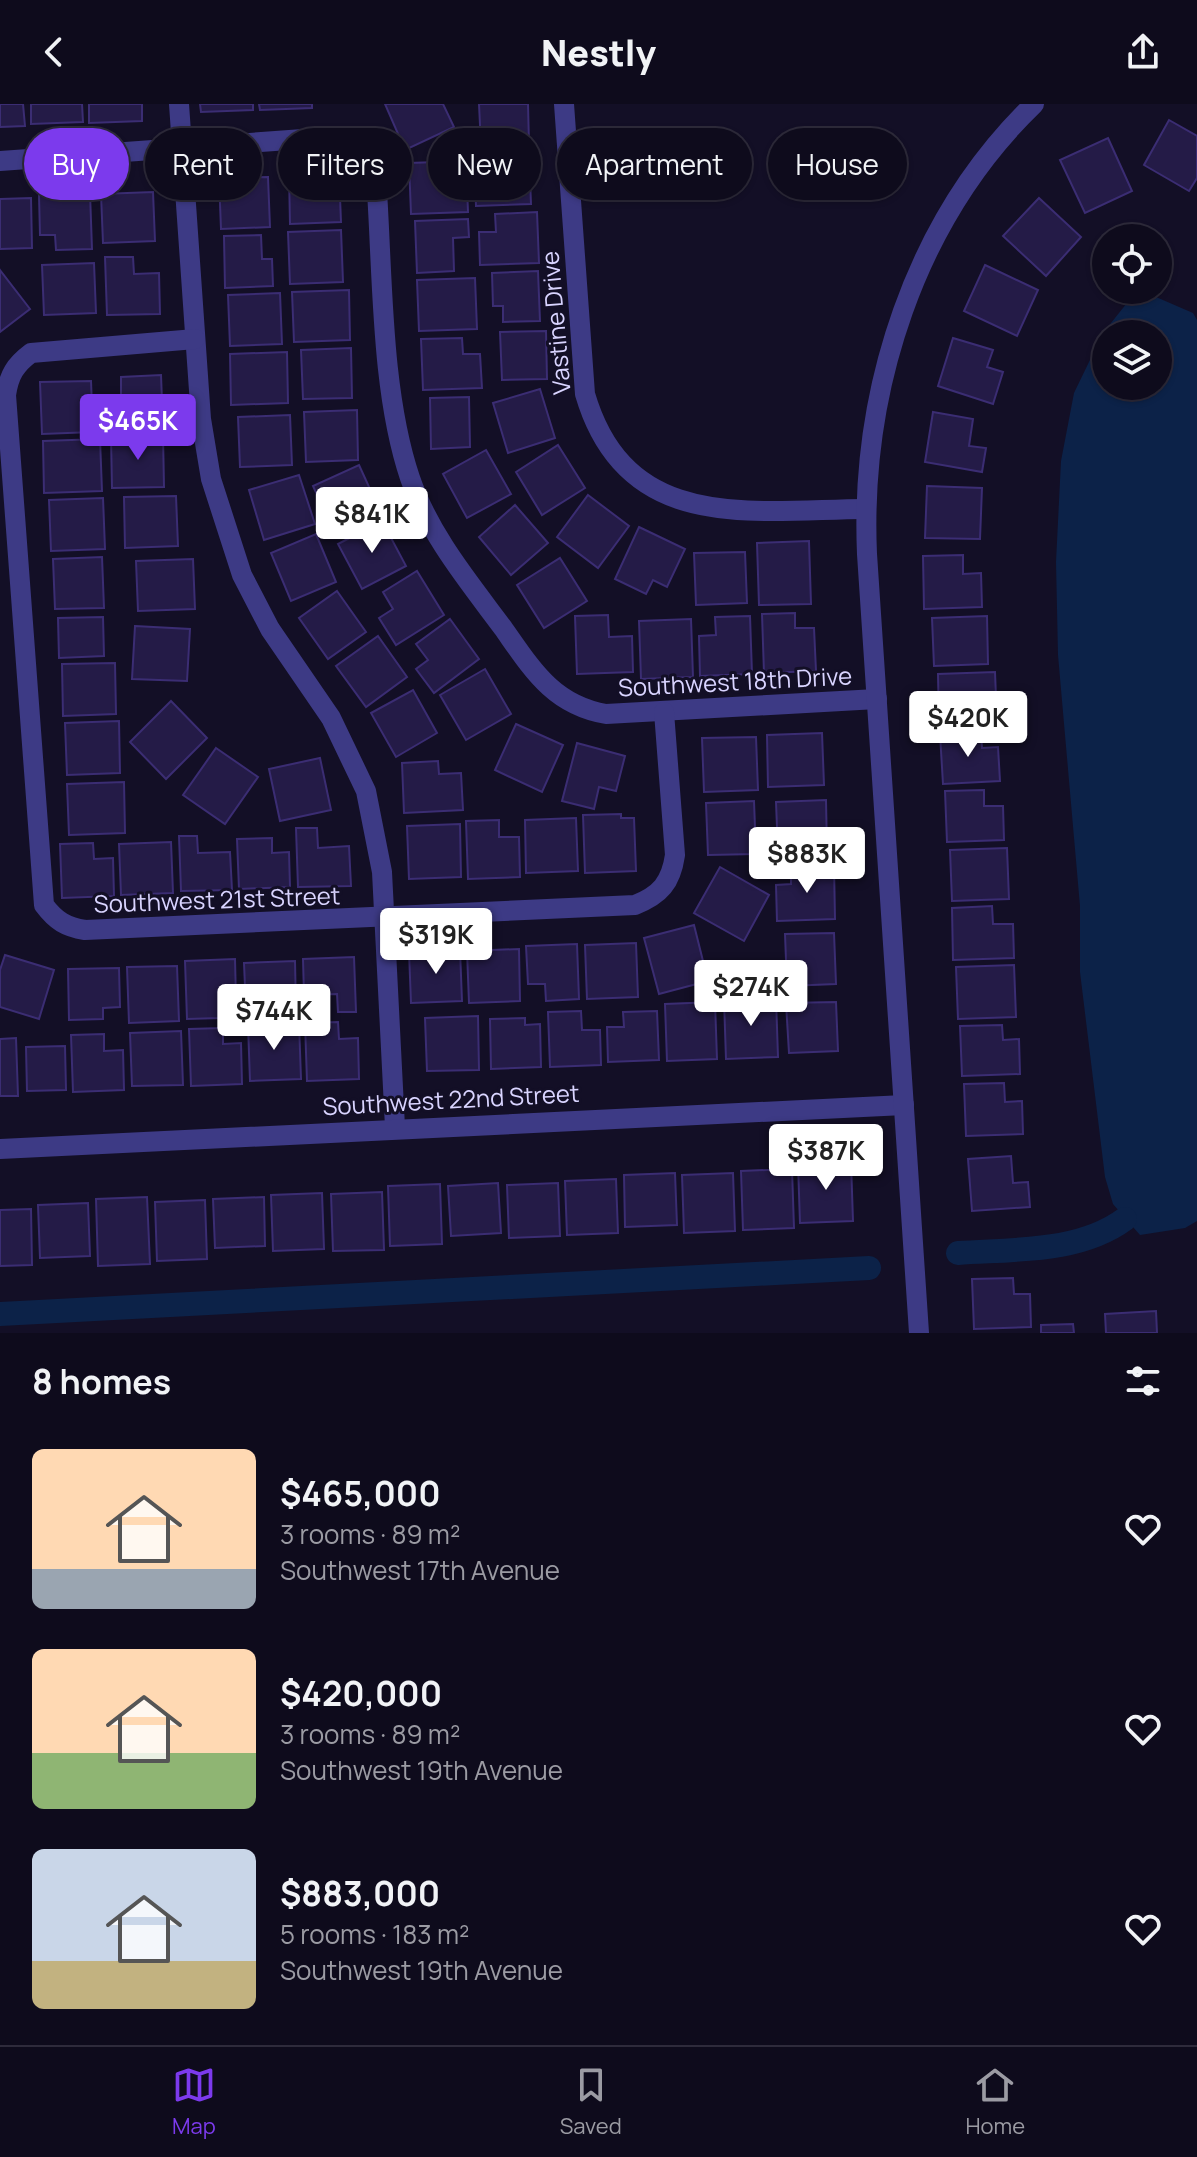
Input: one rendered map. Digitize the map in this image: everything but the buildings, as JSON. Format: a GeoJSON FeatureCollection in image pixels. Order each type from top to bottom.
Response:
{"type":"FeatureCollection","features":[{"type":"Feature","properties":{"kind":"street"},"geometry":{"type":"LineString","coordinates":[[179,104],[181,128]]}},
{"type":"Feature","properties":{"kind":"street","name":"Vastine Drive"},"geometry":{"type":"LineString","coordinates":[[564,104],[583,376],[590,411],[611,450],[642,482],[690,506],[725,511],[865,509]]}},
{"type":"Feature","properties":{"kind":"street"},"geometry":{"type":"LineString","coordinates":[[919,1333],[865,509],[874,418],[901,315],[926,256],[958,200],[994,149],[1034,104]]}},
{"type":"Feature","properties":{"kind":"street","name":"Southwest 18th Drive"},"geometry":{"type":"LineString","coordinates":[[262,142],[331,137],[348,139],[372,160],[376,176],[397,434],[411,480],[431,524],[534,672],[557,696],[572,705],[606,714],[877,699]]}},
{"type":"Feature","properties":{"kind":"street","name":"Southwest 18th Drive"},"geometry":{"type":"LineString","coordinates":[[0,161],[145,150]]}},
{"type":"Feature","properties":{"kind":"street"},"geometry":{"type":"LineString","coordinates":[[186,200],[201,419],[221,518],[242,575],[270,629],[351,754],[377,831],[395,1127]]}},
{"type":"Feature","properties":{"kind":"street","name":"Southwest 21st Street"},"geometry":{"type":"LineString","coordinates":[[195,339],[31,353],[17,363],[9,377],[6,395],[44,905],[54,919],[69,927],[85,930],[384,919],[635,905],[652,898],[665,887],[675,855],[664,712]]}},
{"type":"Feature","properties":{"kind":"street","name":"Southwest 22nd Street"},"geometry":{"type":"LineString","coordinates":[[0,1149],[395,1127],[904,1105]]}},
{"type":"Feature","properties":{"kind":"water"},"geometry":{"type":"Polygon","coordinates":[[[1126,304],[1172,304],[1193,313],[1197,320],[1197,1221],[1185,1228],[1140,1235],[1113,1204],[1105,1177],[1080,972],[1080,906],[1058,655],[1056,562],[1061,461],[1074,393],[1092,356],[1092,400],[1172,400],[1172,320],[1113,320],[1126,304]]]}},
{"type":"Feature","properties":{"kind":"waterway"},"geometry":{"type":"LineString","coordinates":[[958,1253],[1067,1244],[1107,1230],[1125,1219]]}},
{"type":"Feature","properties":{"kind":"waterway"},"geometry":{"type":"LineString","coordinates":[[0,1314],[869,1268]]}}]}
